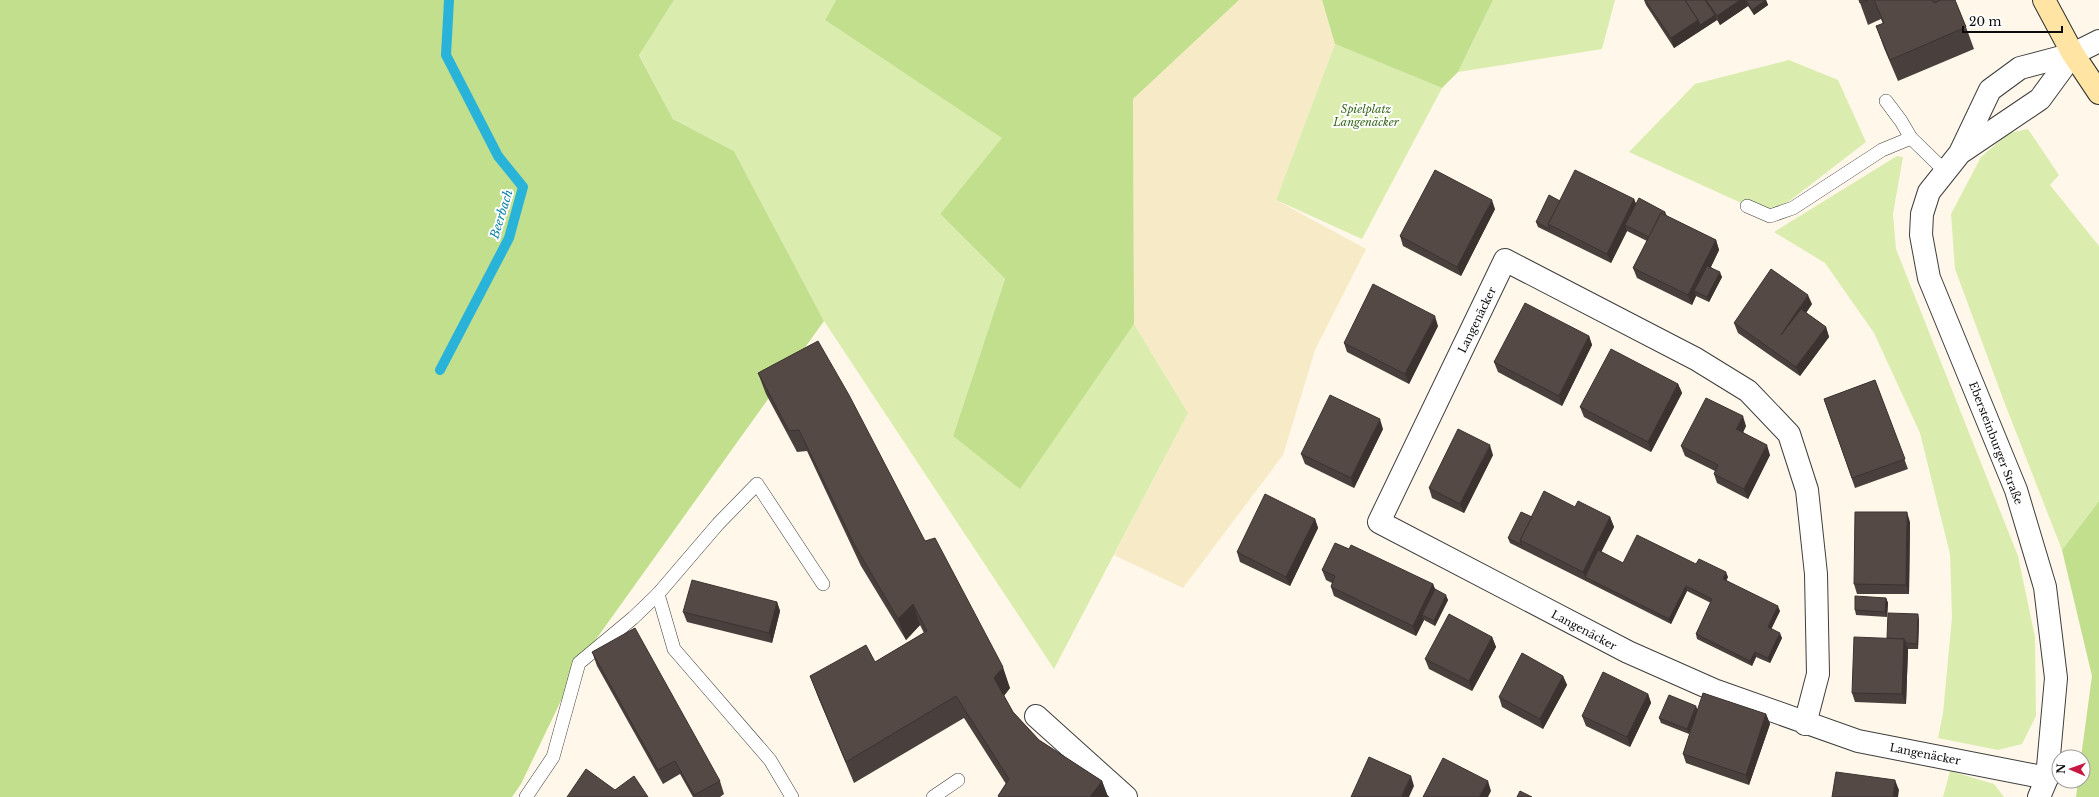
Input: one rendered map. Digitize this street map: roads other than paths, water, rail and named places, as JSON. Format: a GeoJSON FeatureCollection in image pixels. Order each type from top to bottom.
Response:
{"type":"FeatureCollection","features":[{"type":"Feature","properties":{"kind":"main road"},"geometry":{"type":"LineString","coordinates":[[2044,0],[2073,54],[2099,93]]}},
{"type":"Feature","properties":{"kind":"street"},"geometry":{"type":"LineString","coordinates":[[2073,54],[2099,41]]}},
{"type":"Feature","properties":{"kind":"street","name":"Ebersteinburger Straße"},"geometry":{"type":"LineString","coordinates":[[2043,787],[2056,678],[2044,587],[2016,490],[1929,278],[1921,235],[1922,214],[1929,192],[1960,153],[1990,90],[2020,68],[2073,54]]}},
{"type":"Feature","properties":{"kind":"street","name":"Ebersteinburger Straße"},"geometry":{"type":"LineString","coordinates":[[1960,153],[2040,99],[2073,54]]}},
{"type":"Feature","properties":{"kind":"street","name":"Langenäcker"},"geometry":{"type":"LineString","coordinates":[[1805,724],[1818,674],[1816,574],[1807,490],[1789,434],[1748,390],[1696,359],[1505,260],[1379,522],[1628,652],[1714,690],[1805,724],[1858,741],[2043,787]]}},
{"type":"Feature","properties":{"kind":"street"},"geometry":{"type":"LineString","coordinates":[[1036,716],[1126,797]]}},
{"type":"Feature","properties":{"kind":"lane"},"geometry":{"type":"LineString","coordinates":[[1886,101],[1901,121],[1911,138],[1945,171]]}},
{"type":"Feature","properties":{"kind":"lane"},"geometry":{"type":"LineString","coordinates":[[1747,206],[1770,216],[1793,208],[1882,150],[1911,138]]}},
{"type":"Feature","properties":{"kind":"lane"},"geometry":{"type":"LineString","coordinates":[[526,797],[553,757],[579,663],[633,618],[658,594],[718,524],[758,484],[823,584]]}},
{"type":"Feature","properties":{"kind":"lane"},"geometry":{"type":"LineString","coordinates":[[658,594],[674,649],[770,760],[792,797]]}},
{"type":"Feature","properties":{"kind":"lane"},"geometry":{"type":"LineString","coordinates":[[933,797],[958,780]]}},
{"type":"Feature","properties":{"kind":"waterway","name":"Beerbach"},"geometry":{"type":"LineString","coordinates":[[440,370],[509,238],[523,187],[498,156],[446,55],[449,0]]}},
{"type":"Feature","properties":{"kind":"park label","name":"Spielplatz Langenäcker"},"geometry":{"type":"Point","coordinates":[1366,115]}}]}
